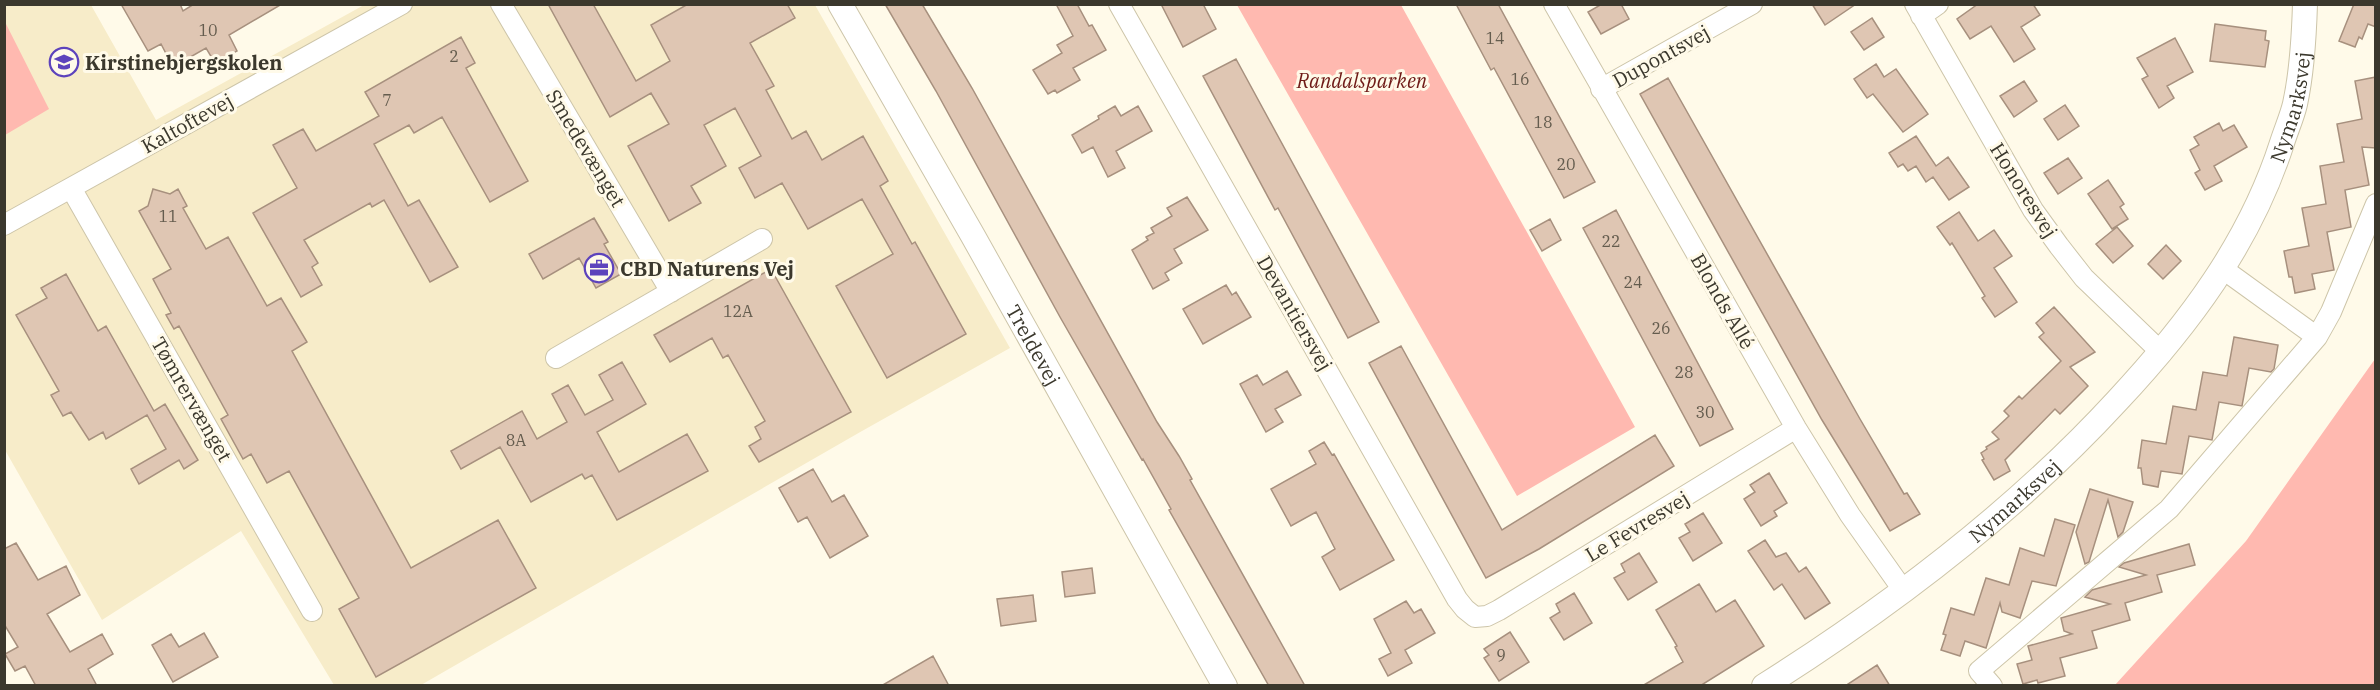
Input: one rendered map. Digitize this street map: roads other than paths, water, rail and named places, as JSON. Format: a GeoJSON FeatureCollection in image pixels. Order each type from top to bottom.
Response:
{"type":"FeatureCollection","features":[{"type":"Feature","properties":{"kind":"street","name":"Kaltoftevej"},"geometry":{"type":"LineString","coordinates":[[4,225],[402,4]]}},
{"type":"Feature","properties":{"kind":"street","name":"Smedevænget"},"geometry":{"type":"LineString","coordinates":[[501,4],[671,292]]}},
{"type":"Feature","properties":{"kind":"street","name":"Treldevej"},"geometry":{"type":"LineString","coordinates":[[840,4],[1225,686]]}},
{"type":"Feature","properties":{"kind":"street","name":"Devantiersvej"},"geometry":{"type":"LineString","coordinates":[[1119,4],[1457,599],[1464,609],[1475,617]]}},
{"type":"Feature","properties":{"kind":"street","name":"Blonds Allé"},"geometry":{"type":"LineString","coordinates":[[1554,4],[1796,428],[1850,515],[1903,590]]}},
{"type":"Feature","properties":{"kind":"street","name":"Dupontsvej"},"geometry":{"type":"LineString","coordinates":[[1601,89],[1752,4]]}},
{"type":"Feature","properties":{"kind":"street"},"geometry":{"type":"LineString","coordinates":[[1918,10],[1938,4]]}},
{"type":"Feature","properties":{"kind":"street","name":"Nymarksvej"},"geometry":{"type":"LineString","coordinates":[[1764,686],[1819,651],[1984,529],[2077,444],[2162,353],[2195,311],[2223,269],[2258,206],[2272,175],[2295,105],[2305,4]]}},
{"type":"Feature","properties":{"kind":"street","name":"Honoresvej"},"geometry":{"type":"LineString","coordinates":[[1918,10],[2033,210],[2084,278],[2162,353]]}},
{"type":"Feature","properties":{"kind":"street","name":"Tømrervænget"},"geometry":{"type":"LineString","coordinates":[[71,188],[312,611]]}},
{"type":"Feature","properties":{"kind":"street"},"geometry":{"type":"LineString","coordinates":[[1992,686],[1979,671],[2169,509],[2317,337],[2331,312],[2376,204]]}},
{"type":"Feature","properties":{"kind":"street"},"geometry":{"type":"LineString","coordinates":[[555,358],[762,239]]}},
{"type":"Feature","properties":{"kind":"street"},"geometry":{"type":"LineString","coordinates":[[2223,269],[2317,337]]}},
{"type":"Feature","properties":{"kind":"street","name":"Le Fevresvej"},"geometry":{"type":"LineString","coordinates":[[1475,617],[1487,616],[1499,610],[1796,428]]}},
{"type":"Feature","properties":{"kind":"place","name":"Kirstinebjergskolen"},"geometry":{"type":"Point","coordinates":[64,62]}},
{"type":"Feature","properties":{"kind":"place","name":"CBD Naturens Vej"},"geometry":{"type":"Point","coordinates":[599,268]}},
{"type":"Feature","properties":{"kind":"park label","name":"Randalsparken"},"geometry":{"type":"Point","coordinates":[1362,80]}}]}
